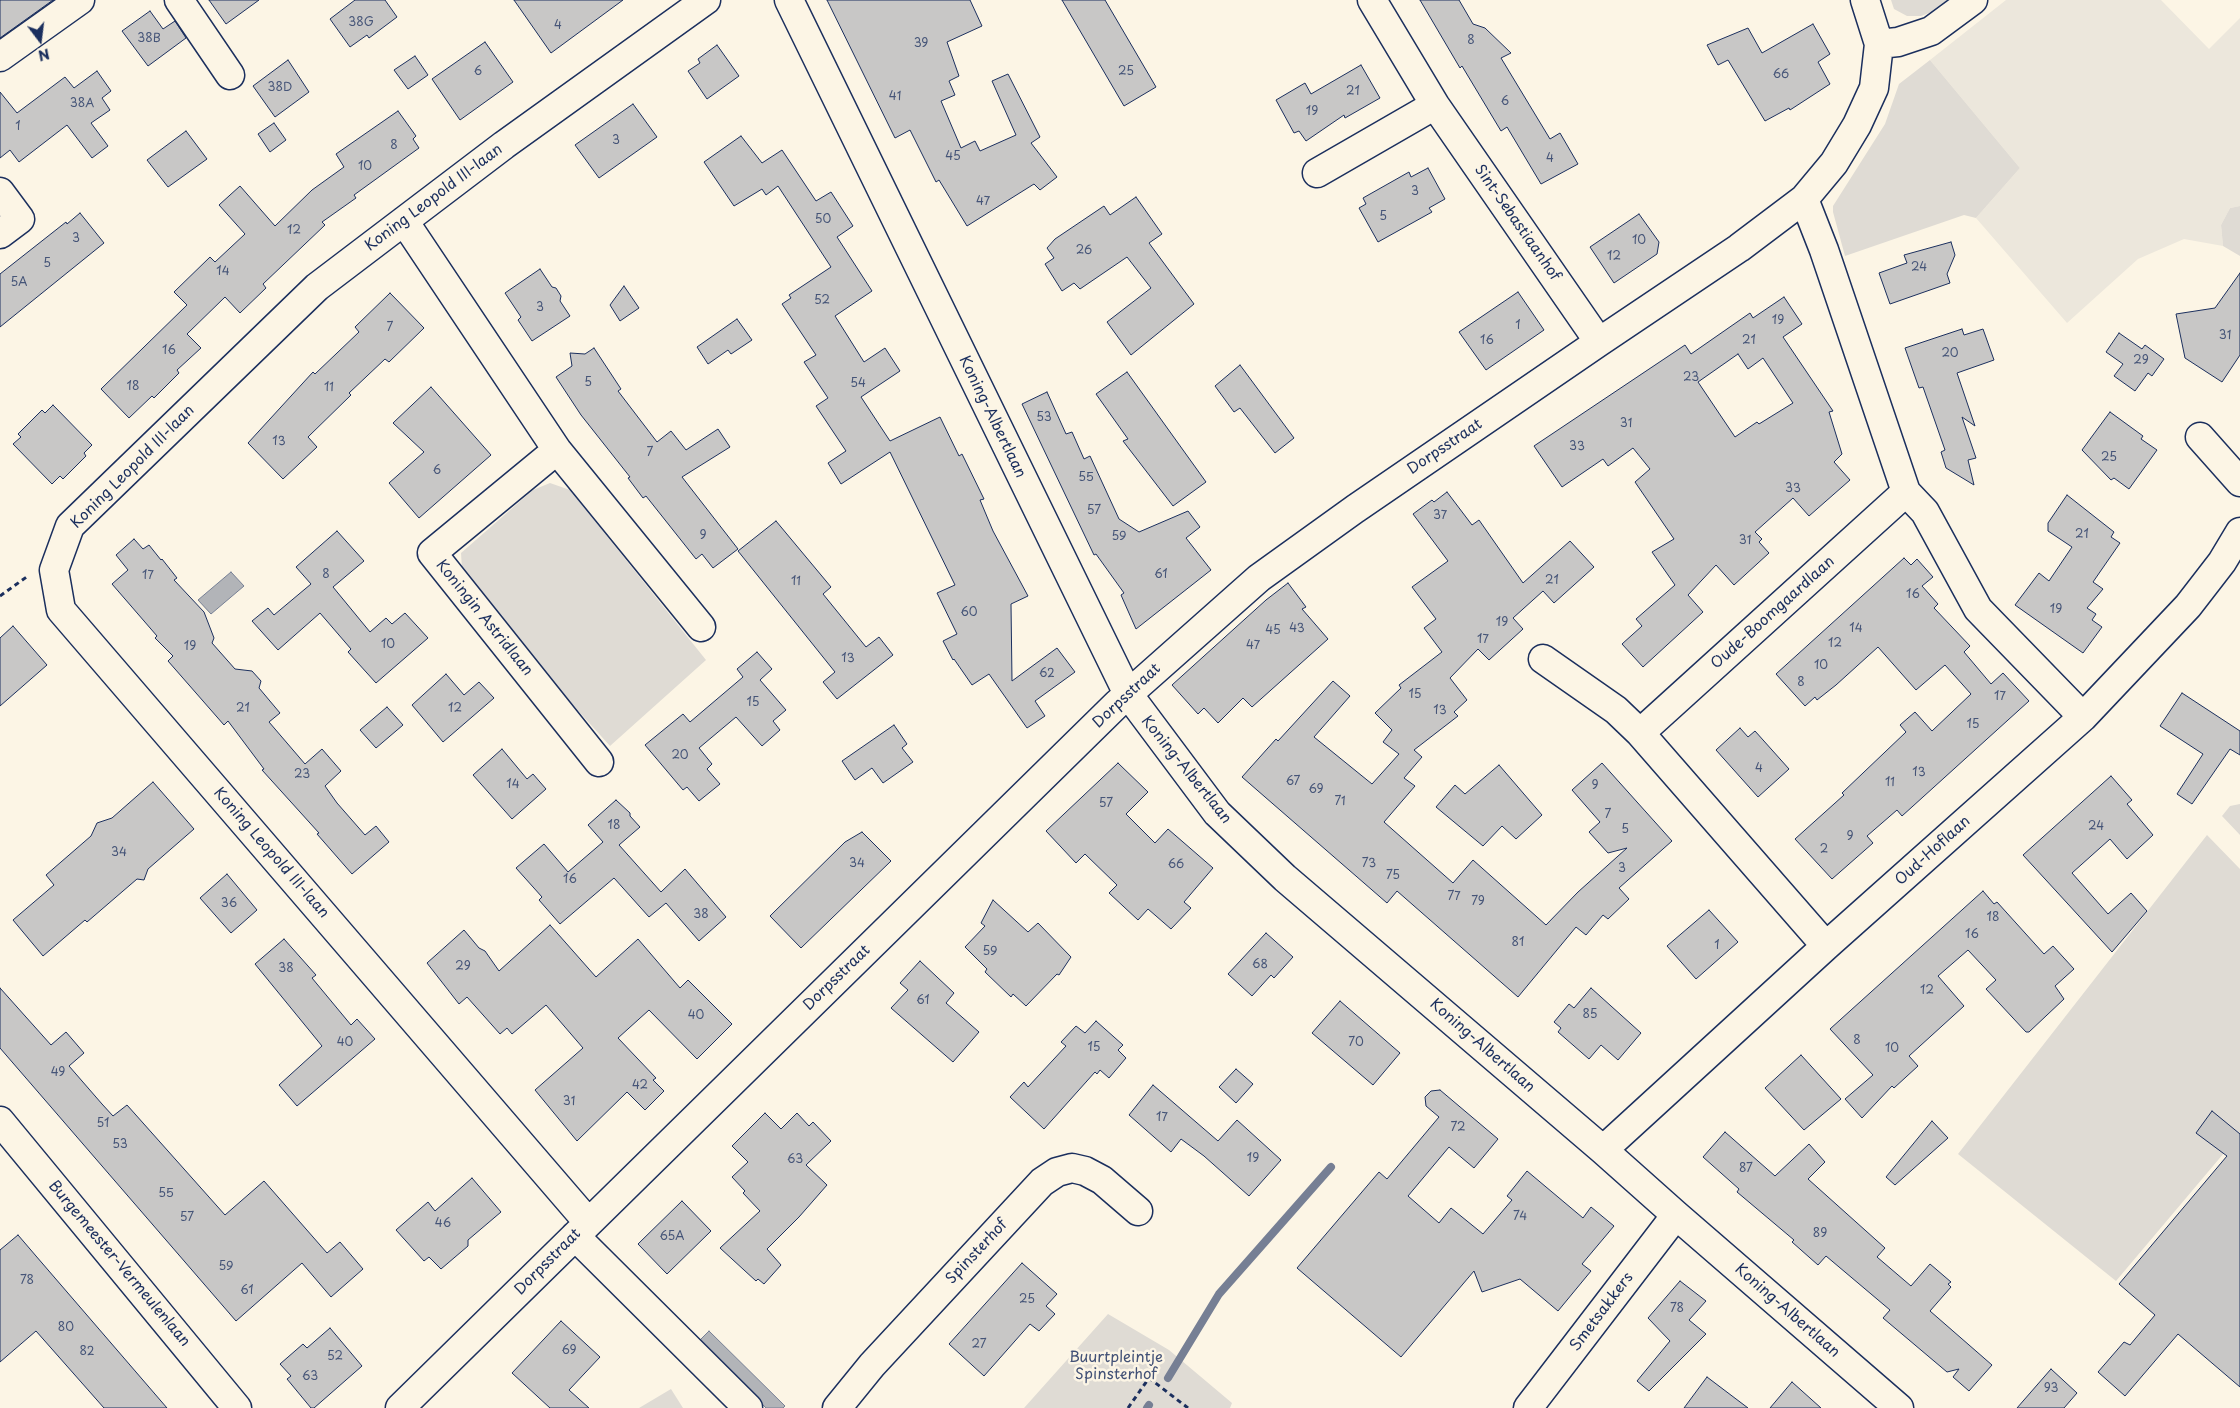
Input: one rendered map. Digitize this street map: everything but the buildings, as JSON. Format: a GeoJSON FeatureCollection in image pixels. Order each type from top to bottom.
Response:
{"type":"FeatureCollection","features":[{"type":"Feature","properties":{"kind":"street"},"geometry":{"type":"LineString","coordinates":[[0,57],[80,0]]}},
{"type":"Feature","properties":{"kind":"street"},"geometry":{"type":"LineString","coordinates":[[179,0],[230,75]]}},
{"type":"Feature","properties":{"kind":"street","name":"Koning Leopold III-laan"},"geometry":{"type":"LineString","coordinates":[[582,1229],[61,610],[54,570],[70,526],[317,287],[504,145],[706,0]]}},
{"type":"Feature","properties":{"kind":"street","name":"Koning-Albertlaan"},"geometry":{"type":"LineString","coordinates":[[789,0],[1128,694],[1217,813],[1285,878],[1603,1150],[1676,1216],[1899,1408]]}},
{"type":"Feature","properties":{"kind":"street","name":"Sint-Sebastiaanhof"},"geometry":{"type":"LineString","coordinates":[[1372,0],[1435,105],[1599,342]]}},
{"type":"Feature","properties":{"kind":"street"},"geometry":{"type":"LineString","coordinates":[[1865,0],[1879,44],[1898,42],[1931,31],[1973,0]]}},
{"type":"Feature","properties":{"kind":"street","name":"Dorpsstraat"},"geometry":{"type":"LineString","coordinates":[[400,1408],[1128,694],[1259,578],[1355,509],[1740,248],[1804,199],[1834,162],[1857,125],[1874,88],[1879,44]]}},
{"type":"Feature","properties":{"kind":"street"},"geometry":{"type":"LineString","coordinates":[[1317,173],[1435,105]]}},
{"type":"Feature","properties":{"kind":"street"},"geometry":{"type":"LineString","coordinates":[[0,192],[20,219],[0,234]]}},
{"type":"Feature","properties":{"kind":"street"},"geometry":{"type":"LineString","coordinates":[[1804,199],[1824,250],[1906,492],[1925,512],[1978,609],[2083,717]]}},
{"type":"Feature","properties":{"kind":"street"},"geometry":{"type":"LineString","coordinates":[[404,221],[556,450],[701,627]]}},
{"type":"Feature","properties":{"kind":"street"},"geometry":{"type":"LineString","coordinates":[[2200,437],[2240,482]]}},
{"type":"Feature","properties":{"kind":"street","name":"Koningin Astridlaan"},"geometry":{"type":"LineString","coordinates":[[556,450],[432,553],[599,762]]}},
{"type":"Feature","properties":{"kind":"street","name":"Oude-Boomgaardlaan"},"geometry":{"type":"LineString","coordinates":[[1640,733],[1906,492]]}},
{"type":"Feature","properties":{"kind":"street","name":"Oud-Hoflaan"},"geometry":{"type":"LineString","coordinates":[[1603,1150],[1826,946],[2083,717],[2188,606],[2222,562],[2240,532]]}},
{"type":"Feature","properties":{"kind":"street"},"geometry":{"type":"LineString","coordinates":[[1542,659],[1616,710],[1640,733],[1826,946]]}},
{"type":"Feature","properties":{"kind":"street","name":"Burgemeester-Vermeulenlaan"},"geometry":{"type":"LineString","coordinates":[[0,1121],[238,1408]]}},
{"type":"Feature","properties":{"kind":"street","name":"Spinsterhof"},"geometry":{"type":"LineString","coordinates":[[837,1408],[872,1365],[1042,1182],[1057,1172],[1072,1168],[1085,1171],[1102,1180],[1138,1211]]}},
{"type":"Feature","properties":{"kind":"street","name":"Smetsakkers"},"geometry":{"type":"LineString","coordinates":[[1528,1408],[1676,1216]]}},
{"type":"Feature","properties":{"kind":"street"},"geometry":{"type":"LineString","coordinates":[[582,1229],[748,1408]]}},
{"type":"Feature","properties":{"kind":"path"},"geometry":{"type":"LineString","coordinates":[[1128,1408],[1149,1378],[1188,1408]]}},
{"type":"Feature","properties":{"kind":"shaded area"},"geometry":{"type":"Polygon","coordinates":[[[2006,0],[2161,0],[2209,49],[2240,18],[2240,206],[2230,208],[2221,225],[2223,246],[2184,239],[2138,259],[2067,323],[1976,218],[2020,168],[1930,60],[2006,0]]]}},
{"type":"Feature","properties":{"kind":"shaded area"},"geometry":{"type":"Polygon","coordinates":[[[231,572],[244,586],[211,614],[198,600],[231,572]]]}},
{"type":"Feature","properties":{"kind":"shaded area"},"geometry":{"type":"Polygon","coordinates":[[[709,1331],[785,1406],[783,1408],[766,1408],[700,1340],[709,1331]]]}},
{"type":"Feature","properties":{"kind":"green space"},"geometry":{"type":"Polygon","coordinates":[[[1891,0],[1947,0],[1934,11],[1921,16],[1907,16],[1894,9],[1891,0]]]}},
{"type":"Feature","properties":{"kind":"green space"},"geometry":{"type":"Polygon","coordinates":[[[1930,60],[2020,168],[1976,218],[1964,215],[1845,256],[1833,206],[1885,124],[1899,84],[1930,60]]]}},
{"type":"Feature","properties":{"kind":"green space"},"geometry":{"type":"Polygon","coordinates":[[[2240,206],[2240,256],[2223,246],[2221,225],[2230,208],[2240,206]]]}},
{"type":"Feature","properties":{"kind":"green space"},"geometry":{"type":"Polygon","coordinates":[[[550,483],[570,490],[706,660],[610,746],[463,583],[461,553],[533,490],[550,483]]]}},
{"type":"Feature","properties":{"kind":"green space"},"geometry":{"type":"Polygon","coordinates":[[[2240,804],[2240,835],[2222,816],[2230,806],[2240,804]]]}},
{"type":"Feature","properties":{"kind":"green space"},"geometry":{"type":"Polygon","coordinates":[[[2207,835],[2240,869],[2240,1134],[2116,1281],[1958,1154],[2207,835]]]}},
{"type":"Feature","properties":{"kind":"green space","name":"Buurtpleintje Spinsterhof"},"geometry":{"type":"Polygon","coordinates":[[[1108,1314],[1169,1350],[1232,1403],[1230,1408],[1024,1408],[1108,1314]]]}},
{"type":"Feature","properties":{"kind":"green space"},"geometry":{"type":"Polygon","coordinates":[[[671,1389],[683,1408],[639,1408],[671,1389]]]}},
{"type":"Feature","properties":{"kind":"waterway"},"geometry":{"type":"LineString","coordinates":[[1168,1378],[1219,1294],[1331,1167]]}}]}
